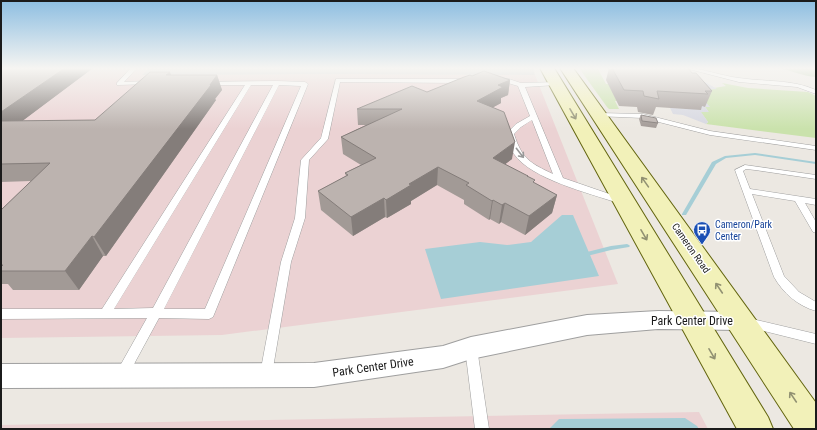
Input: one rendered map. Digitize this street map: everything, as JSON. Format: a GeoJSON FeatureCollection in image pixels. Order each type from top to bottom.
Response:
{"type":"FeatureCollection","features":[{"type":"Feature","properties":{"kind":"main road","name":"Cameron Road"},"geometry":{"type":"LineString","coordinates":[[567,88],[624,202],[756,429]]}},
{"type":"Feature","properties":{"kind":"main road","name":"Cameron Road"},"geometry":{"type":"LineString","coordinates":[[572,88],[598,115],[814,429]]}},
{"type":"Feature","properties":{"kind":"street","name":"Park Center Drive"},"geometry":{"type":"LineString","coordinates":[[1,376],[266,376],[321,374],[443,357],[472,348],[587,325],[658,320],[741,321]]}},
{"type":"Feature","properties":{"kind":"lane"},"geometry":{"type":"LineString","coordinates":[[105,313],[246,88]]}},
{"type":"Feature","properties":{"kind":"lane"},"geometry":{"type":"LineString","coordinates":[[120,376],[156,313],[275,88]]}},
{"type":"Feature","properties":{"kind":"lane"},"geometry":{"type":"LineString","coordinates":[[1,314],[209,314],[303,88]]}},
{"type":"Feature","properties":{"kind":"lane"},"geometry":{"type":"LineString","coordinates":[[266,376],[286,262],[300,218],[305,160],[324,139],[336,88]]}},
{"type":"Feature","properties":{"kind":"lane"},"geometry":{"type":"LineString","coordinates":[[523,88],[560,181]]}},
{"type":"Feature","properties":{"kind":"lane"},"geometry":{"type":"LineString","coordinates":[[598,115],[648,117],[692,130],[816,148]]}},
{"type":"Feature","properties":{"kind":"lane"},"geometry":{"type":"LineString","coordinates":[[535,117],[515,126],[510,134],[513,144],[523,158],[560,181],[624,202]]}},
{"type":"Feature","properties":{"kind":"lane"},"geometry":{"type":"LineString","coordinates":[[692,130],[698,122]]}},
{"type":"Feature","properties":{"kind":"lane"},"geometry":{"type":"LineString","coordinates":[[816,177],[745,167],[739,170],[779,277],[786,288],[799,299],[816,307]]}},
{"type":"Feature","properties":{"kind":"lane"},"geometry":{"type":"LineString","coordinates":[[746,191],[816,202]]}},
{"type":"Feature","properties":{"kind":"lane"},"geometry":{"type":"LineString","coordinates":[[799,200],[816,230]]}},
{"type":"Feature","properties":{"kind":"lane"},"geometry":{"type":"LineString","coordinates":[[741,321],[816,339]]}},
{"type":"Feature","properties":{"kind":"lane"},"geometry":{"type":"LineString","coordinates":[[472,348],[482,429]]}},
{"type":"Feature","properties":{"kind":"shaded area"},"geometry":{"type":"Polygon","coordinates":[[[1,88],[540,88],[618,284],[222,335],[1,338],[1,88]]]}},
{"type":"Feature","properties":{"kind":"shaded area"},"geometry":{"type":"Polygon","coordinates":[[[689,88],[694,88],[710,107],[705,107],[709,112],[701,112],[708,122],[706,124],[683,115],[673,114],[670,108],[700,109],[698,106],[704,106],[689,88]]]}},
{"type":"Feature","properties":{"kind":"shaded area"},"geometry":{"type":"Polygon","coordinates":[[[697,88],[717,89],[704,90],[697,88]]]}},
{"type":"Feature","properties":{"kind":"shaded area"},"geometry":{"type":"Polygon","coordinates":[[[699,412],[708,429],[1,429],[1,425],[699,412]]]}},
{"type":"Feature","properties":{"kind":"green space"},"geometry":{"type":"Polygon","coordinates":[[[593,88],[612,88],[620,101],[615,101],[619,109],[609,109],[593,88]]]}},
{"type":"Feature","properties":{"kind":"green space"},"geometry":{"type":"Polygon","coordinates":[[[693,88],[749,88],[808,92],[816,96],[816,138],[706,124],[708,122],[700,111],[708,111],[705,107],[709,107],[693,88]]]}},
{"type":"Feature","properties":{"kind":"water"},"geometry":{"type":"Polygon","coordinates":[[[562,215],[573,215],[599,276],[441,299],[425,249],[480,242],[507,245],[531,242],[562,215]]]}},
{"type":"Feature","properties":{"kind":"water"},"geometry":{"type":"Polygon","coordinates":[[[685,418],[699,429],[549,429],[559,419],[685,418]]]}},
{"type":"Feature","properties":{"kind":"building"},"geometry":{"type":"Polygon","coordinates":[[[1,88],[36,88],[1,112],[1,88]]]}},
{"type":"Feature","properties":{"kind":"building"},"geometry":{"type":"Polygon","coordinates":[[[132,88],[209,88],[94,237],[92,236],[65,271],[1,271],[1,267],[3,265],[1,265],[1,210],[50,163],[1,164],[1,121],[95,120],[132,88]]]}},
{"type":"Feature","properties":{"kind":"building"},"geometry":{"type":"Polygon","coordinates":[[[407,88],[417,88],[427,92],[437,88],[501,88],[477,101],[504,112],[515,142],[493,158],[535,180],[533,182],[557,195],[529,216],[505,203],[502,205],[493,200],[492,201],[466,185],[469,183],[438,167],[386,200],[384,198],[351,217],[318,191],[348,175],[345,173],[376,158],[341,137],[402,109],[357,109],[407,88]]]}},
{"type":"Feature","properties":{"kind":"building"},"geometry":{"type":"Polygon","coordinates":[[[623,88],[709,88],[712,91],[705,91],[708,94],[657,91],[659,99],[644,96],[643,91],[624,90],[623,88]]]}},
{"type":"Feature","properties":{"kind":"building"},"geometry":{"type":"Polygon","coordinates":[[[641,115],[656,118],[658,123],[642,121],[641,115]]]}},
{"type":"Feature","properties":{"kind":"waterway"},"geometry":{"type":"LineString","coordinates":[[684,214],[714,163],[725,157],[755,154],[816,163]]}},
{"type":"Feature","properties":{"kind":"waterway"},"geometry":{"type":"LineString","coordinates":[[583,255],[611,248],[627,246]]}},
{"type":"Feature","properties":{"kind":"place","name":"Cameron/Park Center"},"geometry":{"type":"Point","coordinates":[702,245]}}]}
